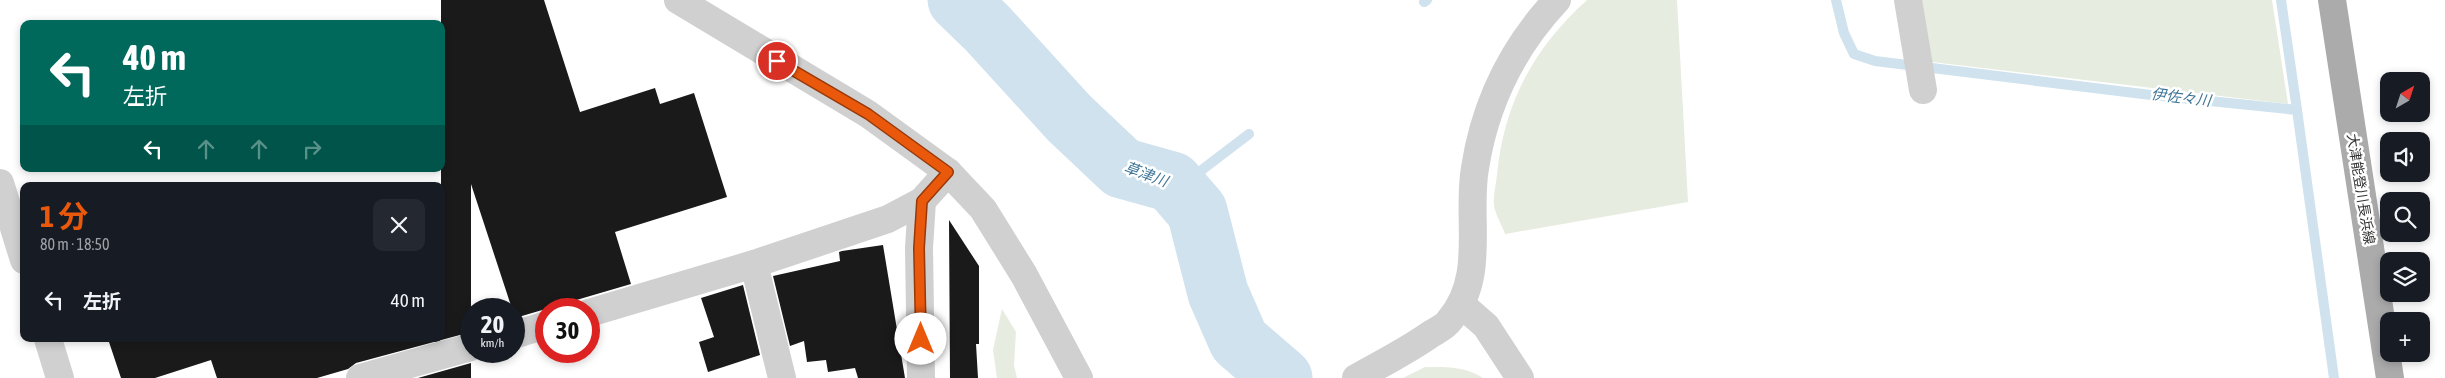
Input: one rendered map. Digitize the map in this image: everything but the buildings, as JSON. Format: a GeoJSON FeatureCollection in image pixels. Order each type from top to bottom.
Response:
{"type":"FeatureCollection","features":[{"type":"Feature","properties":{"kind":"main road","name":"大津能登川長浜線"},"geometry":{"type":"LineString","coordinates":[[2332,0],[2390,378]]}},
{"type":"Feature","properties":{"kind":"street"},"geometry":{"type":"LineString","coordinates":[[678,0],[868,114],[948,172],[983,209],[1024,276],[1079,378]]}},
{"type":"Feature","properties":{"kind":"street"},"geometry":{"type":"LineString","coordinates":[[1356,378],[1410,348],[1448,323],[1462,304],[1474,262],[1474,169],[1490,104],[1524,39],[1557,0]]}},
{"type":"Feature","properties":{"kind":"street"},"geometry":{"type":"LineString","coordinates":[[1908,0],[1923,90]]}},
{"type":"Feature","properties":{"kind":"street"},"geometry":{"type":"LineString","coordinates":[[600,310],[754,264],[888,219],[922,201],[948,172]]}},
{"type":"Feature","properties":{"kind":"street"},"geometry":{"type":"LineString","coordinates":[[0,183],[20,247]]}},
{"type":"Feature","properties":{"kind":"street"},"geometry":{"type":"LineString","coordinates":[[921,378],[919,248],[922,201]]}},
{"type":"Feature","properties":{"kind":"street"},"geometry":{"type":"LineString","coordinates":[[754,264],[782,378]]}},
{"type":"Feature","properties":{"kind":"street"},"geometry":{"type":"LineString","coordinates":[[1462,304],[1486,326],[1520,378]]}},
{"type":"Feature","properties":{"kind":"street"},"geometry":{"type":"LineString","coordinates":[[49,342],[60,378]]}},
{"type":"Feature","properties":{"kind":"street"},"geometry":{"type":"LineString","coordinates":[[360,378],[460,350]]}},
{"type":"Feature","properties":{"kind":"shaded area"},"geometry":{"type":"Polygon","coordinates":[[[1587,0],[1677,0],[1688,202],[1505,234],[1496,212],[1494,198],[1506,124],[1514,101],[1524,79],[1551,38],[1587,0]]]}},
{"type":"Feature","properties":{"kind":"shaded area"},"geometry":{"type":"Polygon","coordinates":[[[1921,0],[2272,0],[2288,104],[1932,62],[1921,0]]]}},
{"type":"Feature","properties":{"kind":"shaded area"},"geometry":{"type":"Polygon","coordinates":[[[1002,309],[1016,332],[1014,365],[1017,378],[997,378],[993,350],[1002,309]]]}},
{"type":"Feature","properties":{"kind":"shaded area"},"geometry":{"type":"Polygon","coordinates":[[[1425,367],[1462,369],[1483,378],[1403,378],[1425,367]]]}},
{"type":"Feature","properties":{"kind":"waterway","name":"草津川"},"geometry":{"type":"LineString","coordinates":[[958,0],[987,28],[1069,118],[1122,168],[1172,182],[1197,211],[1218,293],[1239,341],[1282,378]]}},
{"type":"Feature","properties":{"kind":"waterway","name":"伊佐々川"},"geometry":{"type":"LineString","coordinates":[[1836,0],[1844,33],[1854,54],[1875,61],[2151,95],[2297,110],[2334,378]]}},
{"type":"Feature","properties":{"kind":"waterway"},"geometry":{"type":"LineString","coordinates":[[2281,0],[2297,110]]}},
{"type":"Feature","properties":{"kind":"waterway","name":"伊佐々川"},"geometry":{"type":"LineString","coordinates":[[1172,182],[1186,182],[1249,134]]}},
{"type":"Feature","properties":{"kind":"route"},"geometry":{"type":"LineString","coordinates":[[777,61],[868,114],[948,172],[922,201],[919,248],[921,339]]}}]}
